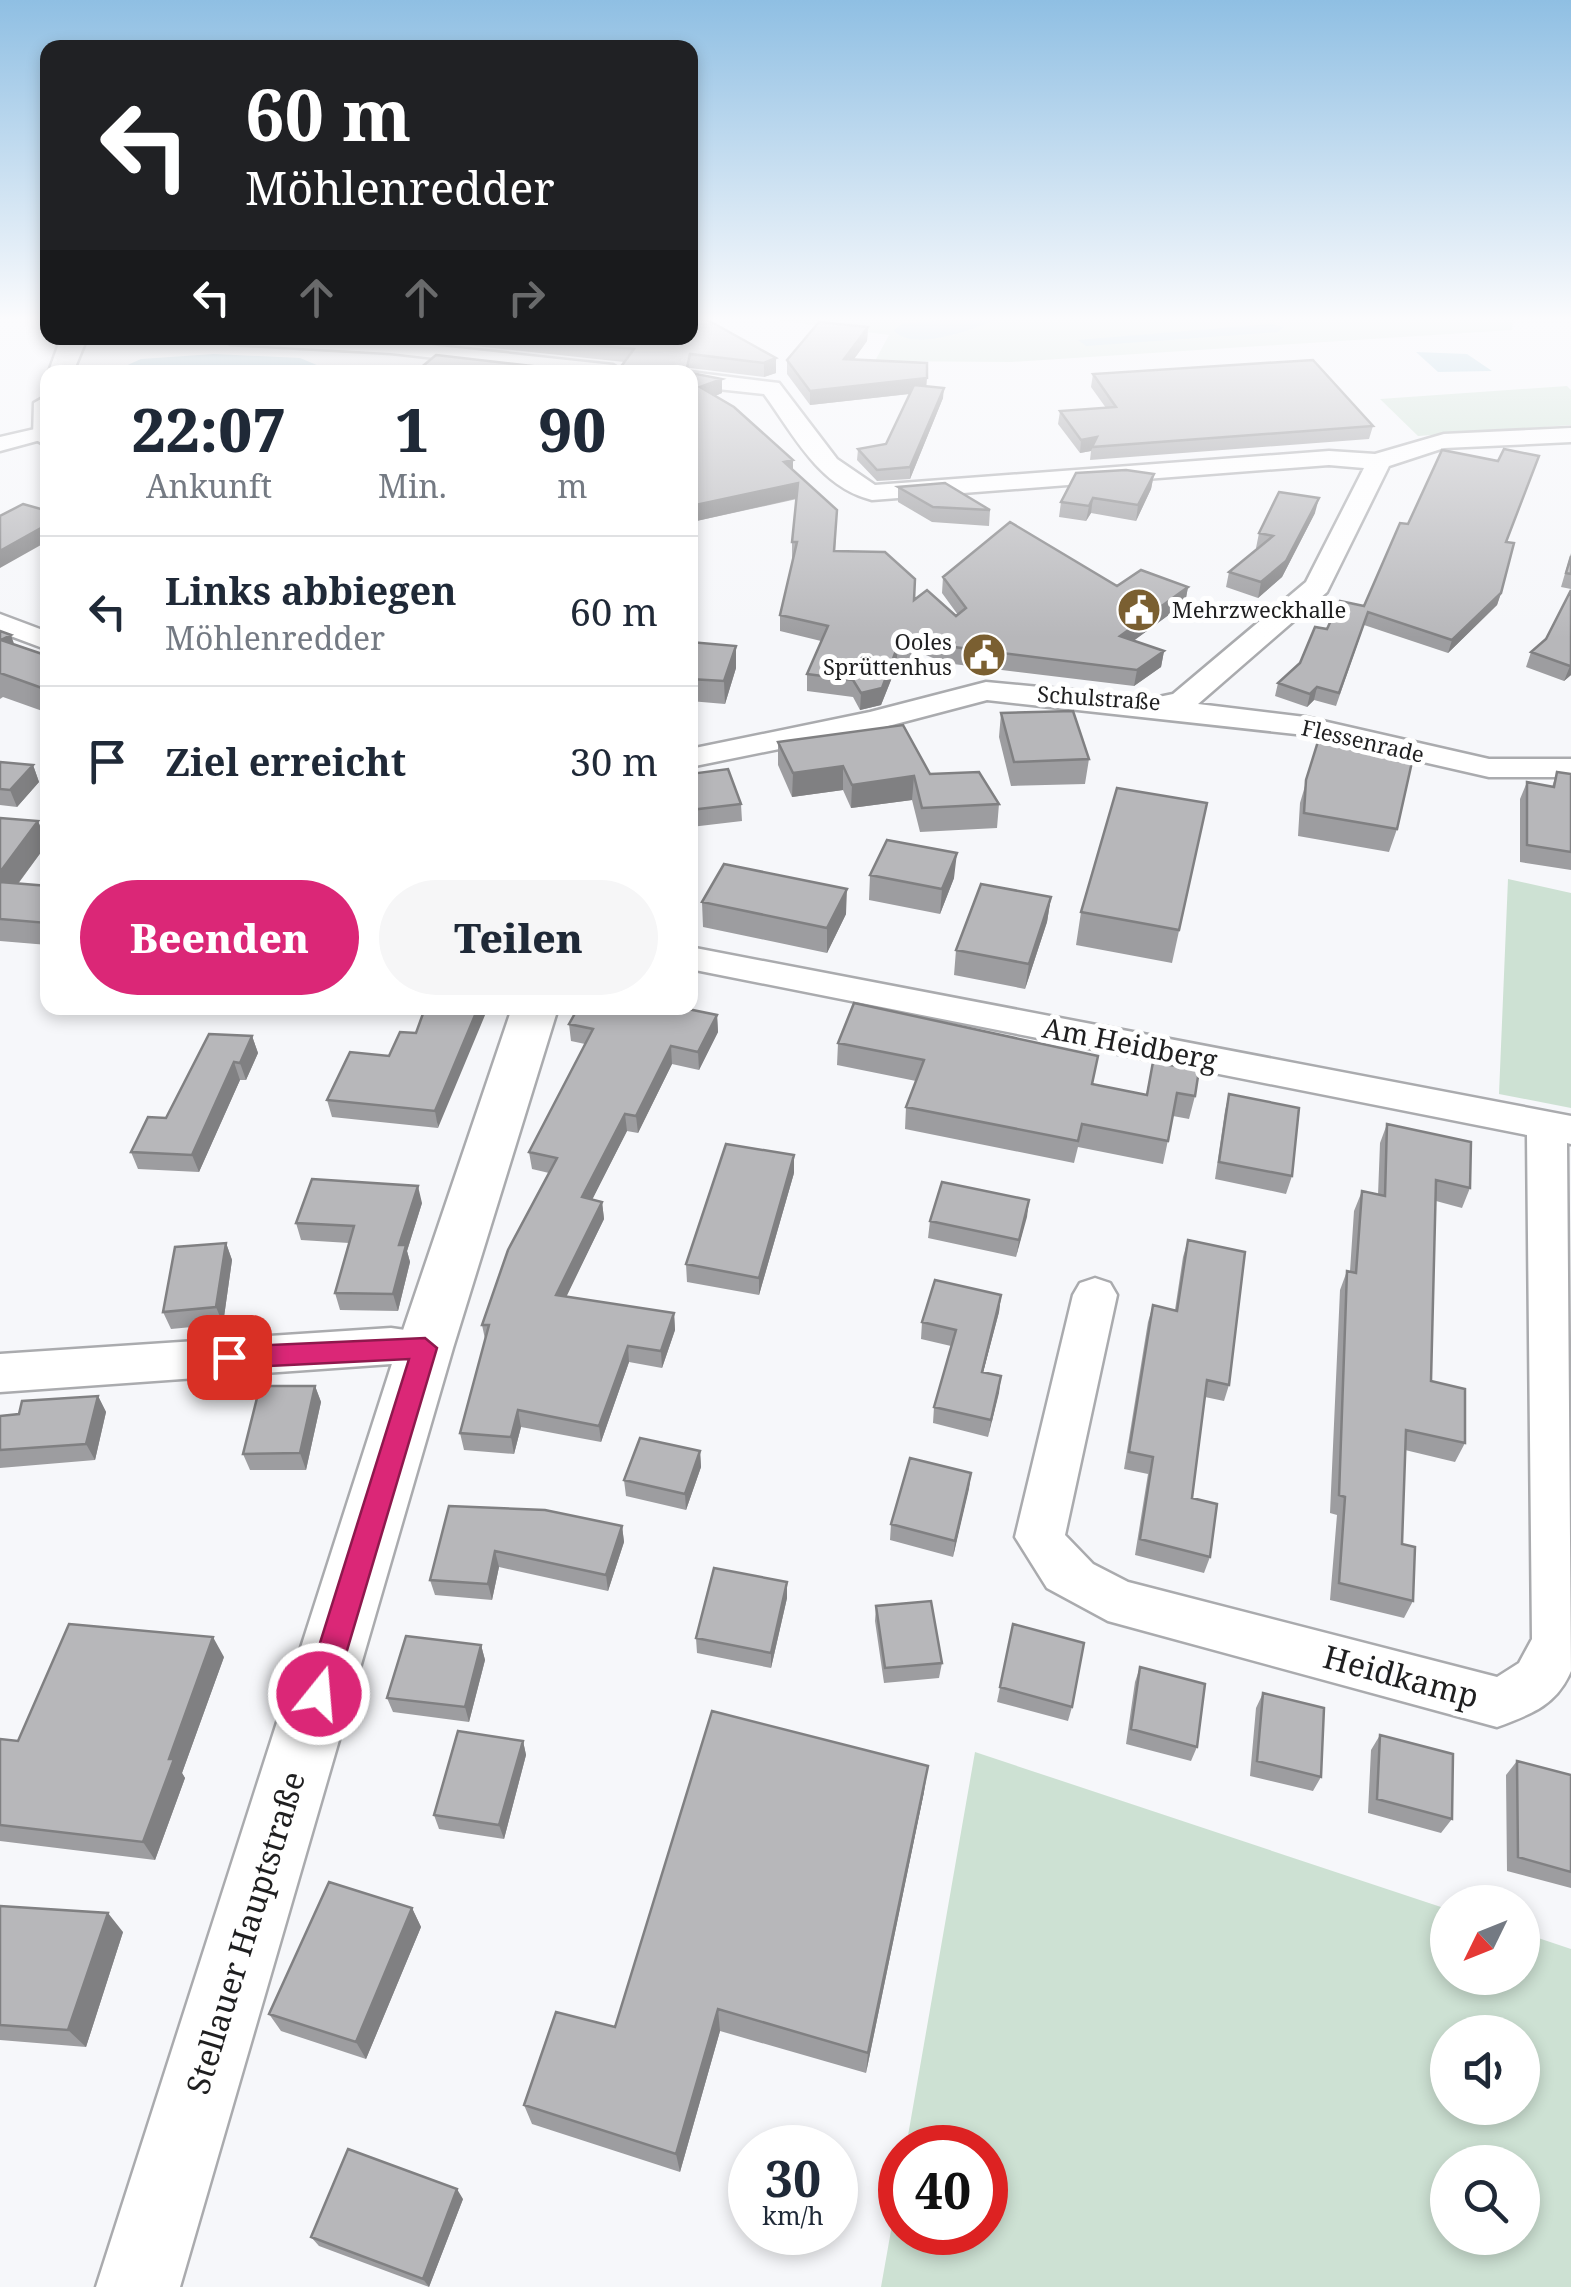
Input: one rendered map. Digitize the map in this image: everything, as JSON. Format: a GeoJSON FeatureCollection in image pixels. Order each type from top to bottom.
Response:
{"type":"FeatureCollection","features":[{"type":"Feature","properties":{"kind":"street"},"geometry":{"type":"LineString","coordinates":[[800,425],[837,472],[860,490],[872,493],[1329,458],[1379,462],[1418,445],[1571,435]]}},
{"type":"Feature","properties":{"kind":"street"},"geometry":{"type":"LineString","coordinates":[[0,444],[40,427]]}},
{"type":"Feature","properties":{"kind":"street","name":"Schulstraße"},"geometry":{"type":"LineString","coordinates":[[698,756],[874,721],[986,690],[1154,707],[1183,701],[1205,686],[1316,586],[1379,462]]}},
{"type":"Feature","properties":{"kind":"street"},"geometry":{"type":"LineString","coordinates":[[0,622],[40,639]]}},
{"type":"Feature","properties":{"kind":"street","name":"Flessenrade"},"geometry":{"type":"LineString","coordinates":[[1154,707],[1304,726],[1489,768],[1571,768]]}},
{"type":"Feature","properties":{"kind":"street","name":"Am Heidberg"},"geometry":{"type":"LineString","coordinates":[[698,960],[1559,1127]]}},
{"type":"Feature","properties":{"kind":"street","name":"Stellauer Hauptstraße"},"geometry":{"type":"LineString","coordinates":[[138,2287],[425,1348],[533,1015]]}},
{"type":"Feature","properties":{"kind":"street","name":"Heidkamp"},"geometry":{"type":"LineString","coordinates":[[1095,1296],[1040,1537],[1054,1564],[1078,1586],[1144,1610],[1497,1702],[1529,1691],[1546,1671],[1558,1639],[1559,1127]]}},
{"type":"Feature","properties":{"kind":"street"},"geometry":{"type":"LineString","coordinates":[[0,1373],[391,1346],[425,1348]]}},
{"type":"Feature","properties":{"kind":"green space"},"geometry":{"type":"Polygon","coordinates":[[[1406,425],[1571,425],[1571,425],[1418,436],[1406,425]]]}},
{"type":"Feature","properties":{"kind":"green space"},"geometry":{"type":"Polygon","coordinates":[[[1508,879],[1571,893],[1571,1108],[1499,1094],[1508,879]]]}},
{"type":"Feature","properties":{"kind":"green space"},"geometry":{"type":"Polygon","coordinates":[[[975,1752],[1430,1903],[1430,1995],[1540,1995],[1540,1939],[1571,1949],[1571,2287],[881,2287],[887,2255],[1008,2255],[1008,2125],[910,2125],[975,1752]]]}},
{"type":"Feature","properties":{"kind":"building"},"geometry":{"type":"Polygon","coordinates":[[[698,425],[754,425],[793,460],[784,462],[837,510],[834,551],[885,552],[915,579],[914,600],[927,590],[956,616],[966,608],[943,577],[1010,522],[1117,586],[1141,570],[1188,587],[1120,636],[1164,651],[1137,670],[946,646],[923,637],[921,652],[897,648],[882,688],[861,693],[853,680],[807,674],[828,626],[780,615],[797,542],[792,542],[798,483],[698,504],[698,425]]]}},
{"type":"Feature","properties":{"kind":"building"},"geometry":{"type":"Polygon","coordinates":[[[895,425],[928,425],[910,467],[877,470],[858,449],[886,444],[895,425]]]}},
{"type":"Feature","properties":{"kind":"building"},"geometry":{"type":"Polygon","coordinates":[[[1070,425],[1373,426],[1092,447],[1097,437],[1081,440],[1070,425]]]}},
{"type":"Feature","properties":{"kind":"building"},"geometry":{"type":"Polygon","coordinates":[[[1504,449],[1539,456],[1506,542],[1514,543],[1501,593],[1452,640],[1368,612],[1339,693],[1317,687],[1310,694],[1278,683],[1300,663],[1315,627],[1327,629],[1340,601],[1364,606],[1400,523],[1408,524],[1442,450],[1498,461],[1504,449]]]}},
{"type":"Feature","properties":{"kind":"building"},"geometry":{"type":"Polygon","coordinates":[[[1126,470],[1154,474],[1138,505],[1093,498],[1089,506],[1061,502],[1076,473],[1126,470]]]}},
{"type":"Feature","properties":{"kind":"building"},"geometry":{"type":"Polygon","coordinates":[[[945,483],[990,510],[933,507],[898,487],[945,483]]]}},
{"type":"Feature","properties":{"kind":"building"},"geometry":{"type":"Polygon","coordinates":[[[1279,492],[1319,498],[1286,561],[1261,582],[1229,572],[1273,536],[1259,533],[1279,492]]]}},
{"type":"Feature","properties":{"kind":"building"},"geometry":{"type":"Polygon","coordinates":[[[23,504],[40,509],[40,528],[0,551],[0,516],[23,504]]]}},
{"type":"Feature","properties":{"kind":"building"},"geometry":{"type":"Polygon","coordinates":[[[1571,590],[1570,666],[1531,652],[1546,639],[1571,590]]]}},
{"type":"Feature","properties":{"kind":"building"},"geometry":{"type":"Polygon","coordinates":[[[0,631],[11,635],[1,640],[40,653],[40,687],[0,673],[0,631]]]}},
{"type":"Feature","properties":{"kind":"building"},"geometry":{"type":"Polygon","coordinates":[[[698,643],[736,646],[724,681],[698,679],[698,643]]]}},
{"type":"Feature","properties":{"kind":"building"},"geometry":{"type":"Polygon","coordinates":[[[1073,711],[1089,759],[1014,762],[1001,713],[1073,711]]]}},
{"type":"Feature","properties":{"kind":"building"},"geometry":{"type":"Polygon","coordinates":[[[903,725],[930,774],[979,772],[999,804],[922,808],[914,776],[852,785],[843,766],[793,773],[778,742],[903,725]]]}},
{"type":"Feature","properties":{"kind":"building"},"geometry":{"type":"Polygon","coordinates":[[[1320,735],[1414,753],[1397,829],[1304,813],[1306,780],[1320,735]]]}},
{"type":"Feature","properties":{"kind":"building"},"geometry":{"type":"Polygon","coordinates":[[[0,762],[33,765],[10,790],[0,789],[0,762]]]}},
{"type":"Feature","properties":{"kind":"building"},"geometry":{"type":"Polygon","coordinates":[[[728,769],[741,804],[698,809],[698,773],[728,769]]]}},
{"type":"Feature","properties":{"kind":"building"},"geometry":{"type":"Polygon","coordinates":[[[1557,772],[1571,774],[1571,852],[1527,845],[1527,782],[1554,787],[1557,772]]]}},
{"type":"Feature","properties":{"kind":"building"},"geometry":{"type":"Polygon","coordinates":[[[1117,788],[1207,803],[1179,930],[1081,912],[1117,788]]]}},
{"type":"Feature","properties":{"kind":"building"},"geometry":{"type":"Polygon","coordinates":[[[0,818],[38,821],[0,872],[0,818]]]}},
{"type":"Feature","properties":{"kind":"building"},"geometry":{"type":"Polygon","coordinates":[[[887,840],[957,853],[942,889],[870,875],[887,840]]]}},
{"type":"Feature","properties":{"kind":"building"},"geometry":{"type":"Polygon","coordinates":[[[724,864],[847,889],[827,928],[702,902],[724,864]]]}},
{"type":"Feature","properties":{"kind":"building"},"geometry":{"type":"Polygon","coordinates":[[[0,882],[40,885],[40,922],[0,919],[0,882]]]}},
{"type":"Feature","properties":{"kind":"building"},"geometry":{"type":"Polygon","coordinates":[[[981,884],[1051,897],[1029,964],[956,950],[981,884]]]}},
{"type":"Feature","properties":{"kind":"building"},"geometry":{"type":"Polygon","coordinates":[[[854,1003],[1098,1056],[1092,1084],[1147,1095],[1153,1062],[1199,1070],[1195,1096],[1177,1093],[1168,1141],[1082,1124],[1078,1141],[906,1107],[924,1060],[838,1043],[854,1003]]]}},
{"type":"Feature","properties":{"kind":"building"},"geometry":{"type":"Polygon","coordinates":[[[698,1011],[717,1015],[698,1052],[671,1046],[636,1116],[625,1114],[582,1197],[602,1202],[556,1295],[674,1313],[661,1351],[628,1346],[599,1426],[518,1410],[511,1437],[460,1433],[489,1325],[482,1325],[508,1250],[557,1158],[529,1152],[593,1029],[569,1024],[574,1015],[698,1015],[698,1011]]]}},
{"type":"Feature","properties":{"kind":"building"},"geometry":{"type":"Polygon","coordinates":[[[422,1015],[475,1015],[435,1111],[327,1100],[350,1052],[389,1056],[400,1032],[416,1033],[422,1015]]]}},
{"type":"Feature","properties":{"kind":"building"},"geometry":{"type":"Polygon","coordinates":[[[209,1034],[252,1036],[240,1063],[234,1062],[192,1155],[131,1152],[148,1117],[166,1118],[209,1034]]]}},
{"type":"Feature","properties":{"kind":"building"},"geometry":{"type":"Polygon","coordinates":[[[1229,1094],[1299,1108],[1292,1176],[1219,1162],[1229,1094]]]}},
{"type":"Feature","properties":{"kind":"building"},"geometry":{"type":"Polygon","coordinates":[[[1387,1124],[1471,1142],[1470,1188],[1436,1180],[1431,1381],[1465,1389],[1465,1443],[1406,1430],[1402,1544],[1415,1547],[1413,1601],[1339,1583],[1345,1497],[1339,1495],[1347,1271],[1356,1273],[1362,1191],[1385,1196],[1387,1124]]]}},
{"type":"Feature","properties":{"kind":"building"},"geometry":{"type":"Polygon","coordinates":[[[726,1144],[794,1155],[759,1278],[686,1264],[726,1144]]]}},
{"type":"Feature","properties":{"kind":"building"},"geometry":{"type":"Polygon","coordinates":[[[312,1179],[418,1186],[399,1245],[406,1245],[393,1294],[335,1293],[354,1226],[296,1223],[312,1179]]]}},
{"type":"Feature","properties":{"kind":"building"},"geometry":{"type":"Polygon","coordinates":[[[942,1182],[1029,1200],[1019,1240],[930,1221],[942,1182]]]}},
{"type":"Feature","properties":{"kind":"building"},"geometry":{"type":"Polygon","coordinates":[[[1188,1240],[1245,1252],[1229,1385],[1207,1380],[1192,1498],[1217,1504],[1210,1557],[1140,1539],[1153,1457],[1129,1452],[1153,1305],[1177,1311],[1188,1240]]]}},
{"type":"Feature","properties":{"kind":"building"},"geometry":{"type":"Polygon","coordinates":[[[226,1243],[216,1307],[163,1312],[175,1247],[226,1243]]]}},
{"type":"Feature","properties":{"kind":"building"},"geometry":{"type":"Polygon","coordinates":[[[935,1280],[1001,1295],[982,1372],[1001,1376],[991,1420],[934,1407],[956,1330],[922,1322],[935,1280]]]}},
{"type":"Feature","properties":{"kind":"building"},"geometry":{"type":"Polygon","coordinates":[[[260,1386],[315,1386],[300,1453],[243,1454],[260,1386]]]}},
{"type":"Feature","properties":{"kind":"building"},"geometry":{"type":"Polygon","coordinates":[[[98,1396],[86,1444],[0,1450],[0,1416],[19,1414],[22,1401],[98,1396]]]}},
{"type":"Feature","properties":{"kind":"building"},"geometry":{"type":"Polygon","coordinates":[[[640,1438],[700,1451],[685,1494],[624,1480],[640,1438]]]}},
{"type":"Feature","properties":{"kind":"building"},"geometry":{"type":"Polygon","coordinates":[[[910,1458],[971,1473],[955,1541],[891,1524],[910,1458]]]}},
{"type":"Feature","properties":{"kind":"building"},"geometry":{"type":"Polygon","coordinates":[[[449,1506],[545,1510],[622,1526],[606,1575],[495,1551],[488,1584],[430,1580],[449,1506]]]}},
{"type":"Feature","properties":{"kind":"building"},"geometry":{"type":"Polygon","coordinates":[[[714,1568],[787,1582],[771,1653],[696,1638],[714,1568]]]}},
{"type":"Feature","properties":{"kind":"building"},"geometry":{"type":"Polygon","coordinates":[[[931,1601],[942,1663],[885,1668],[876,1606],[931,1601]]]}},
{"type":"Feature","properties":{"kind":"building"},"geometry":{"type":"Polygon","coordinates":[[[69,1624],[213,1637],[143,1842],[0,1825],[0,1739],[18,1741],[69,1624]]]}},
{"type":"Feature","properties":{"kind":"building"},"geometry":{"type":"Polygon","coordinates":[[[1013,1624],[1084,1643],[1072,1707],[1000,1687],[1013,1624]]]}},
{"type":"Feature","properties":{"kind":"building"},"geometry":{"type":"Polygon","coordinates":[[[406,1636],[481,1645],[465,1707],[387,1698],[406,1636]]]}},
{"type":"Feature","properties":{"kind":"building"},"geometry":{"type":"Polygon","coordinates":[[[1140,1667],[1205,1684],[1197,1747],[1131,1729],[1140,1667]]]}},
{"type":"Feature","properties":{"kind":"building"},"geometry":{"type":"Polygon","coordinates":[[[1263,1693],[1324,1708],[1321,1777],[1257,1761],[1263,1693]]]}},
{"type":"Feature","properties":{"kind":"building"},"geometry":{"type":"Polygon","coordinates":[[[712,1711],[928,1766],[868,2053],[718,2009],[676,2154],[524,2105],[556,2012],[615,2027],[712,1711]]]}},
{"type":"Feature","properties":{"kind":"building"},"geometry":{"type":"Polygon","coordinates":[[[458,1731],[523,1741],[499,1825],[434,1815],[458,1731]]]}},
{"type":"Feature","properties":{"kind":"building"},"geometry":{"type":"Polygon","coordinates":[[[1380,1735],[1453,1754],[1452,1819],[1377,1799],[1380,1735]]]}},
{"type":"Feature","properties":{"kind":"building"},"geometry":{"type":"Polygon","coordinates":[[[1517,1761],[1571,1775],[1571,1872],[1518,1857],[1517,1761]]]}},
{"type":"Feature","properties":{"kind":"building"},"geometry":{"type":"Polygon","coordinates":[[[329,1882],[412,1908],[356,2042],[269,2014],[329,1882]]]}},
{"type":"Feature","properties":{"kind":"building"},"geometry":{"type":"Polygon","coordinates":[[[0,1906],[108,1913],[68,2030],[0,2025],[0,1906]]]}},
{"type":"Feature","properties":{"kind":"building"},"geometry":{"type":"Polygon","coordinates":[[[348,2149],[457,2189],[423,2279],[311,2237],[348,2149]]]}},
{"type":"Feature","properties":{"kind":"place","name":"Mehrzweckhalle"},"geometry":{"type":"Point","coordinates":[1139,610]}},
{"type":"Feature","properties":{"kind":"place","name":"Ooles Sprüttenhus"},"geometry":{"type":"Point","coordinates":[984,655]}},
{"type":"Feature","properties":{"kind":"route"},"geometry":{"type":"LineString","coordinates":[[229,1357],[391,1346],[425,1348],[319,1694]]}}]}
